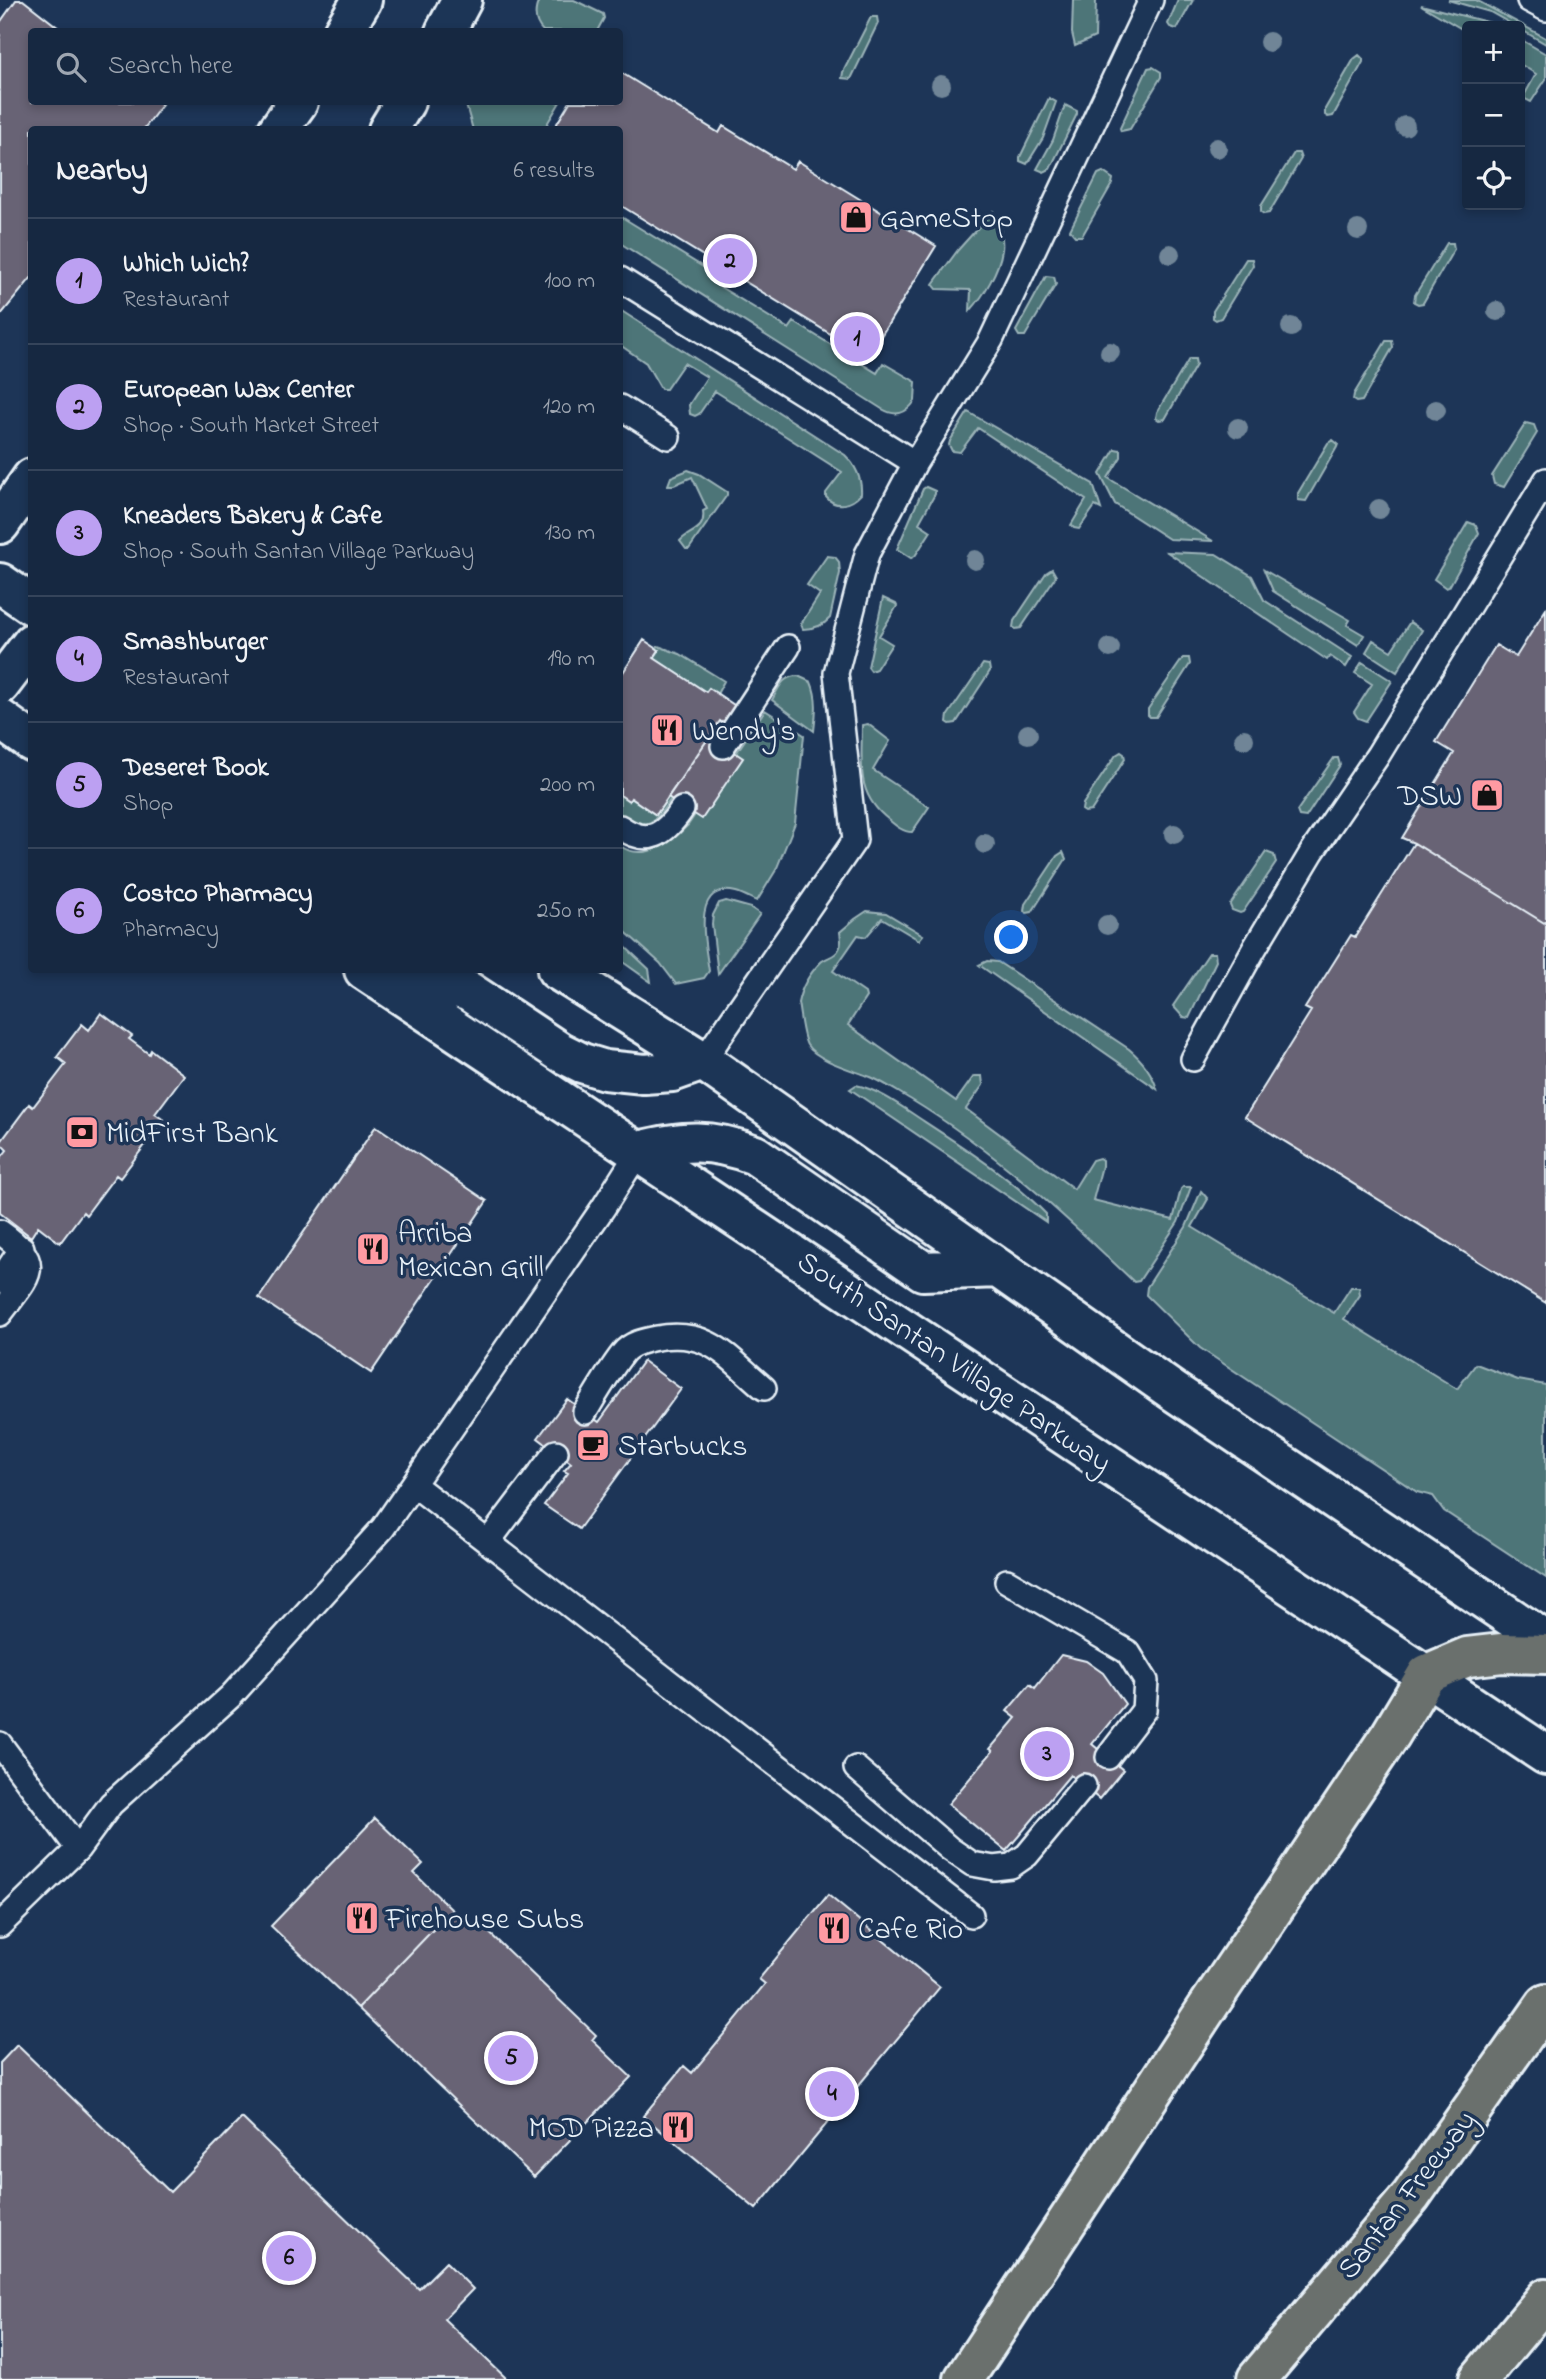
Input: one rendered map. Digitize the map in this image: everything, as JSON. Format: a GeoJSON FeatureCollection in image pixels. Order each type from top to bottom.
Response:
{"type":"FeatureCollection","features":[{"type":"Feature","properties":{"kind":"highway"},"geometry":{"type":"LineString","coordinates":[[964,2379],[1207,2008],[1391,1734],[1427,1674],[1467,1657],[1502,1653],[1546,1654]]}},
{"type":"Feature","properties":{"kind":"highway","name":"Santan Freeway"},"geometry":{"type":"LineString","coordinates":[[1258,2379],[1411,2196],[1546,2004]]}},
{"type":"Feature","properties":{"kind":"highway"},"geometry":{"type":"LineString","coordinates":[[1479,2379],[1546,2298]]}},
{"type":"Feature","properties":{"kind":"main road"},"geometry":{"type":"LineString","coordinates":[[345,28],[362,0]]}},
{"type":"Feature","properties":{"kind":"main road"},"geometry":{"type":"LineString","coordinates":[[447,28],[462,0]]}},
{"type":"Feature","properties":{"kind":"main road"},"geometry":{"type":"LineString","coordinates":[[281,126],[296,105]]}},
{"type":"Feature","properties":{"kind":"main road"},"geometry":{"type":"LineString","coordinates":[[390,126],[403,105]]}},
{"type":"Feature","properties":{"kind":"main road"},"geometry":{"type":"LineString","coordinates":[[0,524],[28,484]]}},
{"type":"Feature","properties":{"kind":"main road"},"geometry":{"type":"LineString","coordinates":[[0,583],[28,602]]}},
{"type":"Feature","properties":{"kind":"main road"},"geometry":{"type":"LineString","coordinates":[[0,685],[28,648]]}},
{"type":"Feature","properties":{"kind":"main road"},"geometry":{"type":"LineString","coordinates":[[0,719],[28,738]]}},
{"type":"Feature","properties":{"kind":"main road","name":"South Santan Village Parkway"},"geometry":{"type":"LineString","coordinates":[[368,973],[1531,1744]]}},
{"type":"Feature","properties":{"kind":"main road"},"geometry":{"type":"LineString","coordinates":[[384,973],[468,991],[560,1052],[605,1070],[644,1074],[672,1072],[703,1061]]}},
{"type":"Feature","properties":{"kind":"main road"},"geometry":{"type":"LineString","coordinates":[[562,973],[703,1061],[1173,1391],[1546,1641]]}},
{"type":"Feature","properties":{"kind":"main road"},"geometry":{"type":"LineString","coordinates":[[639,1151],[686,1142],[735,1147],[755,1156],[923,1271],[998,1268]]}},
{"type":"Feature","properties":{"kind":"lane"},"geometry":{"type":"LineString","coordinates":[[703,1061],[855,840],[836,673],[867,554],[915,463],[991,340],[1151,0]]}},
{"type":"Feature","properties":{"kind":"lane"},"geometry":{"type":"LineString","coordinates":[[1529,0],[1546,9]]}},
{"type":"Feature","properties":{"kind":"lane"},"geometry":{"type":"LineString","coordinates":[[623,281],[915,463]]}},
{"type":"Feature","properties":{"kind":"lane"},"geometry":{"type":"LineString","coordinates":[[623,409],[668,437]]}},
{"type":"Feature","properties":{"kind":"lane"},"geometry":{"type":"LineString","coordinates":[[1193,1059],[1254,948],[1299,874],[1378,755],[1546,481]]}},
{"type":"Feature","properties":{"kind":"lane"},"geometry":{"type":"LineString","coordinates":[[723,746],[788,647]]}},
{"type":"Feature","properties":{"kind":"lane"},"geometry":{"type":"LineString","coordinates":[[623,828],[642,837],[654,836],[673,823],[682,808]]}},
{"type":"Feature","properties":{"kind":"lane"},"geometry":{"type":"LineString","coordinates":[[0,1925],[78,1849],[111,1804],[231,1696],[383,1528],[603,1208],[639,1151]]}},
{"type":"Feature","properties":{"kind":"lane"},"geometry":{"type":"LineString","coordinates":[[0,1281],[7,1239]]}},
{"type":"Feature","properties":{"kind":"lane"},"geometry":{"type":"LineString","coordinates":[[0,1314],[28,1275],[29,1262],[7,1239]]}},
{"type":"Feature","properties":{"kind":"lane"},"geometry":{"type":"LineString","coordinates":[[585,1412],[625,1350],[643,1341],[669,1336],[690,1336],[708,1341],[764,1388]]}},
{"type":"Feature","properties":{"kind":"lane"},"geometry":{"type":"LineString","coordinates":[[488,1542],[556,1452]]}},
{"type":"Feature","properties":{"kind":"lane"},"geometry":{"type":"LineString","coordinates":[[414,1485],[971,1915]]}},
{"type":"Feature","properties":{"kind":"lane"},"geometry":{"type":"LineString","coordinates":[[1007,1581],[1128,1652],[1146,1681],[1144,1710],[1108,1757]]}},
{"type":"Feature","properties":{"kind":"lane"},"geometry":{"type":"LineString","coordinates":[[0,1744],[78,1849]]}},
{"type":"Feature","properties":{"kind":"lane"},"geometry":{"type":"LineString","coordinates":[[856,1768],[950,1849],[972,1864],[994,1868],[1011,1866],[1027,1855],[1084,1786]]}},
{"type":"Feature","properties":{"kind":"green space"},"geometry":{"type":"Polygon","coordinates":[[[539,0],[574,0],[603,14],[604,18],[599,28],[541,28],[536,8],[539,0]]]}},
{"type":"Feature","properties":{"kind":"green space"},"geometry":{"type":"Polygon","coordinates":[[[1073,0],[1096,0],[1095,37],[1075,46],[1072,33],[1073,0]]]}},
{"type":"Feature","properties":{"kind":"green space"},"geometry":{"type":"Polygon","coordinates":[[[1178,0],[1193,0],[1177,29],[1168,24],[1178,0]]]}},
{"type":"Feature","properties":{"kind":"green space"},"geometry":{"type":"Polygon","coordinates":[[[1448,0],[1476,0],[1515,21],[1506,21],[1490,12],[1448,0]]]}},
{"type":"Feature","properties":{"kind":"green space"},"geometry":{"type":"Polygon","coordinates":[[[1421,5],[1483,21],[1462,21],[1462,29],[1421,5]]]}},
{"type":"Feature","properties":{"kind":"green space"},"geometry":{"type":"Polygon","coordinates":[[[871,17],[877,17],[878,23],[851,79],[842,78],[843,72],[871,17]]]}},
{"type":"Feature","properties":{"kind":"green space"},"geometry":{"type":"Polygon","coordinates":[[[1525,27],[1546,38],[1546,44],[1525,32],[1525,27]]]}},
{"type":"Feature","properties":{"kind":"green space"},"geometry":{"type":"Polygon","coordinates":[[[1525,42],[1546,54],[1546,79],[1531,102],[1525,99],[1525,94],[1536,74],[1525,67],[1525,42]]]}},
{"type":"Feature","properties":{"kind":"green space"},"geometry":{"type":"Polygon","coordinates":[[[1359,55],[1363,62],[1333,116],[1328,117],[1325,115],[1325,109],[1359,55]]]}},
{"type":"Feature","properties":{"kind":"green space"},"geometry":{"type":"Polygon","coordinates":[[[1153,67],[1161,72],[1161,77],[1130,129],[1121,131],[1120,128],[1148,68],[1153,67]]]}},
{"type":"Feature","properties":{"kind":"green space"},"geometry":{"type":"Polygon","coordinates":[[[1049,98],[1056,102],[1043,138],[1027,164],[1020,161],[1020,157],[1049,98]]]}},
{"type":"Feature","properties":{"kind":"green space"},"geometry":{"type":"Polygon","coordinates":[[[466,105],[558,105],[546,126],[472,126],[466,105]]]}},
{"type":"Feature","properties":{"kind":"green space"},"geometry":{"type":"Polygon","coordinates":[[[1065,105],[1077,111],[1077,114],[1050,169],[1044,172],[1037,169],[1053,140],[1065,105]]]}},
{"type":"Feature","properties":{"kind":"green space"},"geometry":{"type":"Polygon","coordinates":[[[1294,153],[1299,153],[1301,159],[1269,213],[1264,214],[1261,212],[1261,206],[1294,153]]]}},
{"type":"Feature","properties":{"kind":"green space"},"geometry":{"type":"Polygon","coordinates":[[[1103,172],[1113,179],[1112,184],[1082,236],[1075,236],[1070,230],[1098,174],[1103,172]]]}},
{"type":"Feature","properties":{"kind":"green space"},"geometry":{"type":"Polygon","coordinates":[[[993,211],[1002,235],[1000,258],[990,282],[970,311],[971,290],[937,289],[933,284],[958,250],[993,211]]]}},
{"type":"Feature","properties":{"kind":"green space"},"geometry":{"type":"Polygon","coordinates":[[[623,218],[721,278],[717,285],[789,329],[794,322],[877,373],[883,363],[916,382],[915,401],[908,409],[892,413],[623,245],[623,218]]]}},
{"type":"Feature","properties":{"kind":"green space"},"geometry":{"type":"Polygon","coordinates":[[[1447,243],[1453,243],[1454,249],[1423,303],[1414,302],[1415,295],[1447,243]]]}},
{"type":"Feature","properties":{"kind":"green space"},"geometry":{"type":"Polygon","coordinates":[[[1246,259],[1252,259],[1253,265],[1221,318],[1216,320],[1213,318],[1213,311],[1246,259]]]}},
{"type":"Feature","properties":{"kind":"green space"},"geometry":{"type":"Polygon","coordinates":[[[1046,276],[1054,277],[1056,284],[1025,336],[1019,336],[1016,331],[1046,276]]]}},
{"type":"Feature","properties":{"kind":"green space"},"geometry":{"type":"Polygon","coordinates":[[[623,312],[845,455],[857,473],[861,494],[844,504],[830,501],[826,493],[842,472],[715,391],[699,414],[690,414],[689,405],[707,377],[684,363],[666,389],[661,389],[646,363],[623,347],[623,312]]]}},
{"type":"Feature","properties":{"kind":"green space"},"geometry":{"type":"Polygon","coordinates":[[[1386,341],[1392,341],[1393,347],[1362,401],[1356,402],[1353,400],[1354,394],[1386,341]]]}},
{"type":"Feature","properties":{"kind":"green space"},"geometry":{"type":"Polygon","coordinates":[[[1189,359],[1195,359],[1196,365],[1165,419],[1159,420],[1156,418],[1157,412],[1189,359]]]}},
{"type":"Feature","properties":{"kind":"green space"},"geometry":{"type":"Polygon","coordinates":[[[968,412],[1093,484],[1101,509],[1095,506],[1079,529],[1074,528],[1071,525],[1086,500],[978,428],[960,452],[952,451],[950,441],[968,412]]]}},
{"type":"Feature","properties":{"kind":"green space"},"geometry":{"type":"Polygon","coordinates":[[[1526,423],[1534,425],[1537,433],[1504,487],[1494,484],[1492,476],[1526,423]]]}},
{"type":"Feature","properties":{"kind":"green space"},"geometry":{"type":"Polygon","coordinates":[[[1333,440],[1338,444],[1337,447],[1306,501],[1298,500],[1298,493],[1328,443],[1333,440]]]}},
{"type":"Feature","properties":{"kind":"green space"},"geometry":{"type":"Polygon","coordinates":[[[1115,449],[1121,450],[1121,457],[1108,478],[1213,541],[1169,539],[1115,504],[1100,474],[1115,449]]]}},
{"type":"Feature","properties":{"kind":"green space"},"geometry":{"type":"Polygon","coordinates":[[[688,470],[699,474],[727,492],[727,495],[689,549],[686,549],[680,541],[700,526],[703,511],[707,509],[692,477],[668,485],[671,477],[688,470]]]}},
{"type":"Feature","properties":{"kind":"green space"},"geometry":{"type":"Polygon","coordinates":[[[926,487],[935,491],[935,494],[919,523],[931,531],[911,558],[897,549],[926,487]]]}},
{"type":"Feature","properties":{"kind":"green space"},"geometry":{"type":"Polygon","coordinates":[[[1468,522],[1476,525],[1479,533],[1446,588],[1434,579],[1468,522]]]}},
{"type":"Feature","properties":{"kind":"green space"},"geometry":{"type":"Polygon","coordinates":[[[1167,552],[1216,554],[1252,576],[1264,600],[1352,657],[1346,667],[1330,656],[1327,660],[1167,552]]]}},
{"type":"Feature","properties":{"kind":"green space"},"geometry":{"type":"Polygon","coordinates":[[[827,556],[835,557],[839,562],[840,573],[830,618],[818,626],[803,629],[801,624],[820,594],[807,585],[827,556]]]}},
{"type":"Feature","properties":{"kind":"green space"},"geometry":{"type":"Polygon","coordinates":[[[1052,569],[1056,576],[1021,628],[1016,629],[1013,627],[1014,621],[1046,573],[1052,569]]]}},
{"type":"Feature","properties":{"kind":"green space"},"geometry":{"type":"Polygon","coordinates":[[[1264,570],[1350,620],[1347,625],[1364,635],[1358,645],[1273,591],[1264,570]]]}},
{"type":"Feature","properties":{"kind":"green space"},"geometry":{"type":"Polygon","coordinates":[[[883,598],[897,606],[879,636],[892,644],[876,669],[871,671],[868,667],[883,598]]]}},
{"type":"Feature","properties":{"kind":"green space"},"geometry":{"type":"Polygon","coordinates":[[[1410,622],[1422,630],[1397,672],[1366,652],[1373,640],[1391,651],[1410,622]]]}},
{"type":"Feature","properties":{"kind":"green space"},"geometry":{"type":"Polygon","coordinates":[[[658,646],[680,654],[724,681],[717,694],[709,688],[706,692],[654,658],[659,651],[656,648],[658,646]]]}},
{"type":"Feature","properties":{"kind":"green space"},"geometry":{"type":"Polygon","coordinates":[[[1183,658],[1189,658],[1190,664],[1156,717],[1150,717],[1148,709],[1183,658]]]}},
{"type":"Feature","properties":{"kind":"green space"},"geometry":{"type":"Polygon","coordinates":[[[1362,662],[1392,681],[1366,721],[1358,718],[1354,712],[1372,684],[1355,673],[1362,662]]]}},
{"type":"Feature","properties":{"kind":"green space"},"geometry":{"type":"Polygon","coordinates":[[[983,664],[989,665],[990,671],[956,723],[950,724],[947,722],[948,715],[983,664]]]}},
{"type":"Feature","properties":{"kind":"green space"},"geometry":{"type":"Polygon","coordinates":[[[798,676],[811,682],[815,694],[814,731],[772,700],[785,680],[798,676]]]}},
{"type":"Feature","properties":{"kind":"green space"},"geometry":{"type":"Polygon","coordinates":[[[765,710],[804,735],[795,823],[776,870],[757,901],[736,892],[721,891],[712,896],[706,906],[704,919],[709,971],[704,978],[676,984],[660,963],[623,930],[623,847],[638,852],[657,848],[688,825],[765,710]]]}},
{"type":"Feature","properties":{"kind":"green space"},"geometry":{"type":"Polygon","coordinates":[[[868,724],[890,741],[873,770],[929,807],[912,832],[892,822],[870,800],[862,765],[862,725],[868,724]]]}},
{"type":"Feature","properties":{"kind":"green space"},"geometry":{"type":"Polygon","coordinates":[[[1121,752],[1125,759],[1091,811],[1085,812],[1082,810],[1083,804],[1116,755],[1121,752]]]}},
{"type":"Feature","properties":{"kind":"green space"},"geometry":{"type":"Polygon","coordinates":[[[1334,758],[1338,758],[1340,765],[1306,817],[1299,816],[1297,811],[1334,758]]]}},
{"type":"Feature","properties":{"kind":"green space"},"geometry":{"type":"Polygon","coordinates":[[[623,797],[629,801],[631,798],[656,814],[668,797],[671,799],[650,822],[644,824],[623,818],[623,797]]]}},
{"type":"Feature","properties":{"kind":"green space"},"geometry":{"type":"Polygon","coordinates":[[[1063,852],[1066,859],[1032,912],[1027,913],[1024,911],[1025,904],[1057,856],[1063,852]]]}},
{"type":"Feature","properties":{"kind":"green space"},"geometry":{"type":"Polygon","coordinates":[[[1266,852],[1274,855],[1276,863],[1243,912],[1232,910],[1230,905],[1266,852]]]}},
{"type":"Feature","properties":{"kind":"green space"},"geometry":{"type":"Polygon","coordinates":[[[726,901],[751,908],[760,914],[718,974],[712,924],[719,903],[726,901]]]}},
{"type":"Feature","properties":{"kind":"green space"},"geometry":{"type":"Polygon","coordinates":[[[867,911],[886,913],[923,935],[919,940],[882,918],[866,937],[858,935],[833,971],[865,993],[866,997],[848,1025],[956,1101],[974,1076],[982,1076],[983,1085],[966,1109],[1074,1189],[1092,1160],[1102,1160],[1093,1200],[1173,1220],[1181,1189],[1191,1187],[1178,1222],[1139,1281],[1134,1282],[1055,1208],[971,1140],[887,1085],[828,1061],[807,1045],[798,1003],[804,986],[821,962],[838,952],[840,932],[867,911]]]}},
{"type":"Feature","properties":{"kind":"green space"},"geometry":{"type":"Polygon","coordinates":[[[623,945],[649,969],[651,982],[623,962],[623,945]]]}},
{"type":"Feature","properties":{"kind":"green space"},"geometry":{"type":"Polygon","coordinates":[[[1209,953],[1215,953],[1216,961],[1189,1018],[1183,1017],[1173,1006],[1209,953]]]}},
{"type":"Feature","properties":{"kind":"green space"},"geometry":{"type":"Polygon","coordinates":[[[987,961],[998,962],[1129,1049],[1146,1067],[1157,1089],[979,965],[987,961]]]}},
{"type":"Feature","properties":{"kind":"green space"},"geometry":{"type":"Polygon","coordinates":[[[856,1085],[890,1100],[987,1164],[1046,1214],[1046,1222],[850,1089],[856,1085]]]}},
{"type":"Feature","properties":{"kind":"green space"},"geometry":{"type":"Polygon","coordinates":[[[1201,1191],[1208,1199],[1192,1227],[1334,1313],[1351,1287],[1359,1287],[1360,1295],[1344,1319],[1457,1389],[1476,1364],[1518,1380],[1546,1385],[1546,1578],[1444,1511],[1433,1496],[1417,1492],[1200,1348],[1146,1295],[1147,1287],[1186,1227],[1201,1191]]]}},
{"type":"Feature","properties":{"kind":"building"},"geometry":{"type":"Polygon","coordinates":[[[16,0],[23,0],[59,28],[28,28],[28,105],[162,105],[146,126],[28,126],[28,282],[0,316],[0,19],[1,21],[16,0]]]}},
{"type":"Feature","properties":{"kind":"building"},"geometry":{"type":"Polygon","coordinates":[[[623,74],[719,133],[723,126],[793,169],[798,161],[936,246],[868,357],[623,207],[623,126],[555,126],[568,105],[623,105],[623,74]]]}},
{"type":"Feature","properties":{"kind":"building","name":"DSW"},"geometry":{"type":"Polygon","coordinates":[[[1546,609],[1546,924],[1402,838],[1454,753],[1436,742],[1496,645],[1516,657],[1546,609]]]}},
{"type":"Feature","properties":{"kind":"building","name":"Wendy's"},"geometry":{"type":"Polygon","coordinates":[[[644,640],[659,650],[654,658],[706,692],[709,688],[737,707],[725,725],[720,721],[656,815],[631,798],[629,801],[623,797],[623,672],[644,640]]]}},
{"type":"Feature","properties":{"kind":"building"},"geometry":{"type":"Polygon","coordinates":[[[710,736],[743,758],[702,819],[668,797],[710,736]]]}},
{"type":"Feature","properties":{"kind":"building"},"geometry":{"type":"Polygon","coordinates":[[[1414,843],[1546,924],[1546,1303],[1245,1117],[1311,1011],[1305,1008],[1351,935],[1355,937],[1414,843]]]}},
{"type":"Feature","properties":{"kind":"building","name":"MidFirst Bank"},"geometry":{"type":"Polygon","coordinates":[[[101,1013],[132,1036],[129,1039],[149,1054],[151,1050],[184,1075],[155,1114],[164,1120],[120,1178],[116,1175],[86,1215],[83,1212],[60,1243],[38,1226],[31,1237],[0,1213],[0,1159],[7,1150],[0,1143],[29,1104],[33,1107],[66,1064],[57,1057],[82,1024],[89,1030],[101,1013]]]}},
{"type":"Feature","properties":{"kind":"building","name":"Arriba Mexican Grill"},"geometry":{"type":"Polygon","coordinates":[[[376,1126],[487,1201],[371,1373],[259,1298],[376,1126]]]}},
{"type":"Feature","properties":{"kind":"building","name":"Starbucks"},"geometry":{"type":"Polygon","coordinates":[[[643,1361],[681,1389],[579,1529],[544,1505],[568,1473],[564,1471],[571,1463],[538,1438],[567,1399],[599,1422],[643,1361]]]}},
{"type":"Feature","properties":{"kind":"building"},"geometry":{"type":"Polygon","coordinates":[[[1061,1655],[1086,1661],[1103,1673],[1125,1704],[1092,1744],[1123,1770],[1099,1799],[1070,1775],[1006,1851],[948,1804],[993,1751],[990,1749],[1016,1718],[1007,1711],[1030,1684],[1035,1688],[1061,1655]]]}},
{"type":"Feature","properties":{"kind":"building","name":"Firehouse Subs"},"geometry":{"type":"Polygon","coordinates":[[[375,1818],[423,1864],[414,1873],[452,1910],[358,2008],[271,1926],[375,1818]]]}},
{"type":"Feature","properties":{"kind":"building"},"geometry":{"type":"Polygon","coordinates":[[[828,1895],[940,1987],[756,2209],[643,2116],[684,2066],[692,2073],[765,1984],[759,1979],[828,1895]]]}},
{"type":"Feature","properties":{"kind":"building"},"geometry":{"type":"Polygon","coordinates":[[[452,1910],[472,1928],[478,1922],[596,2035],[592,2040],[631,2077],[534,2177],[358,2008],[452,1910]]]}},
{"type":"Feature","properties":{"kind":"building"},"geometry":{"type":"Polygon","coordinates":[[[17,2045],[170,2192],[242,2118],[419,2289],[446,2262],[473,2289],[444,2319],[507,2379],[0,2379],[0,2063],[17,2045]]]}},
{"type":"Feature","properties":{"kind":"place","name":"GameStop"},"geometry":{"type":"Point","coordinates":[856,217]}},
{"type":"Feature","properties":{"kind":"place","name":"European Wax Center"},"geometry":{"type":"Point","coordinates":[730,261]}},
{"type":"Feature","properties":{"kind":"place","name":"Which Wich?"},"geometry":{"type":"Point","coordinates":[857,339]}},
{"type":"Feature","properties":{"kind":"place","name":"Wendy's"},"geometry":{"type":"Point","coordinates":[667,730]}},
{"type":"Feature","properties":{"kind":"place","name":"DSW"},"geometry":{"type":"Point","coordinates":[1487,795]}},
{"type":"Feature","properties":{"kind":"place","name":"MidFirst Bank"},"geometry":{"type":"Point","coordinates":[82,1132]}},
{"type":"Feature","properties":{"kind":"place","name":"Arriba Mexican Grill"},"geometry":{"type":"Point","coordinates":[373,1249]}},
{"type":"Feature","properties":{"kind":"place","name":"Starbucks"},"geometry":{"type":"Point","coordinates":[593,1445]}},
{"type":"Feature","properties":{"kind":"place","name":"Kneaders Bakery & Cafe"},"geometry":{"type":"Point","coordinates":[1047,1754]}},
{"type":"Feature","properties":{"kind":"place","name":"Firehouse Subs"},"geometry":{"type":"Point","coordinates":[362,1918]}},
{"type":"Feature","properties":{"kind":"place","name":"Cafe Rio"},"geometry":{"type":"Point","coordinates":[834,1928]}},
{"type":"Feature","properties":{"kind":"place","name":"Deseret Book"},"geometry":{"type":"Point","coordinates":[511,2058]}},
{"type":"Feature","properties":{"kind":"place","name":"Smashburger"},"geometry":{"type":"Point","coordinates":[832,2094]}},
{"type":"Feature","properties":{"kind":"place","name":"MOD Pizza"},"geometry":{"type":"Point","coordinates":[678,2127]}},
{"type":"Feature","properties":{"kind":"place","name":"Costco Pharmacy"},"geometry":{"type":"Point","coordinates":[289,2258]}}]}
